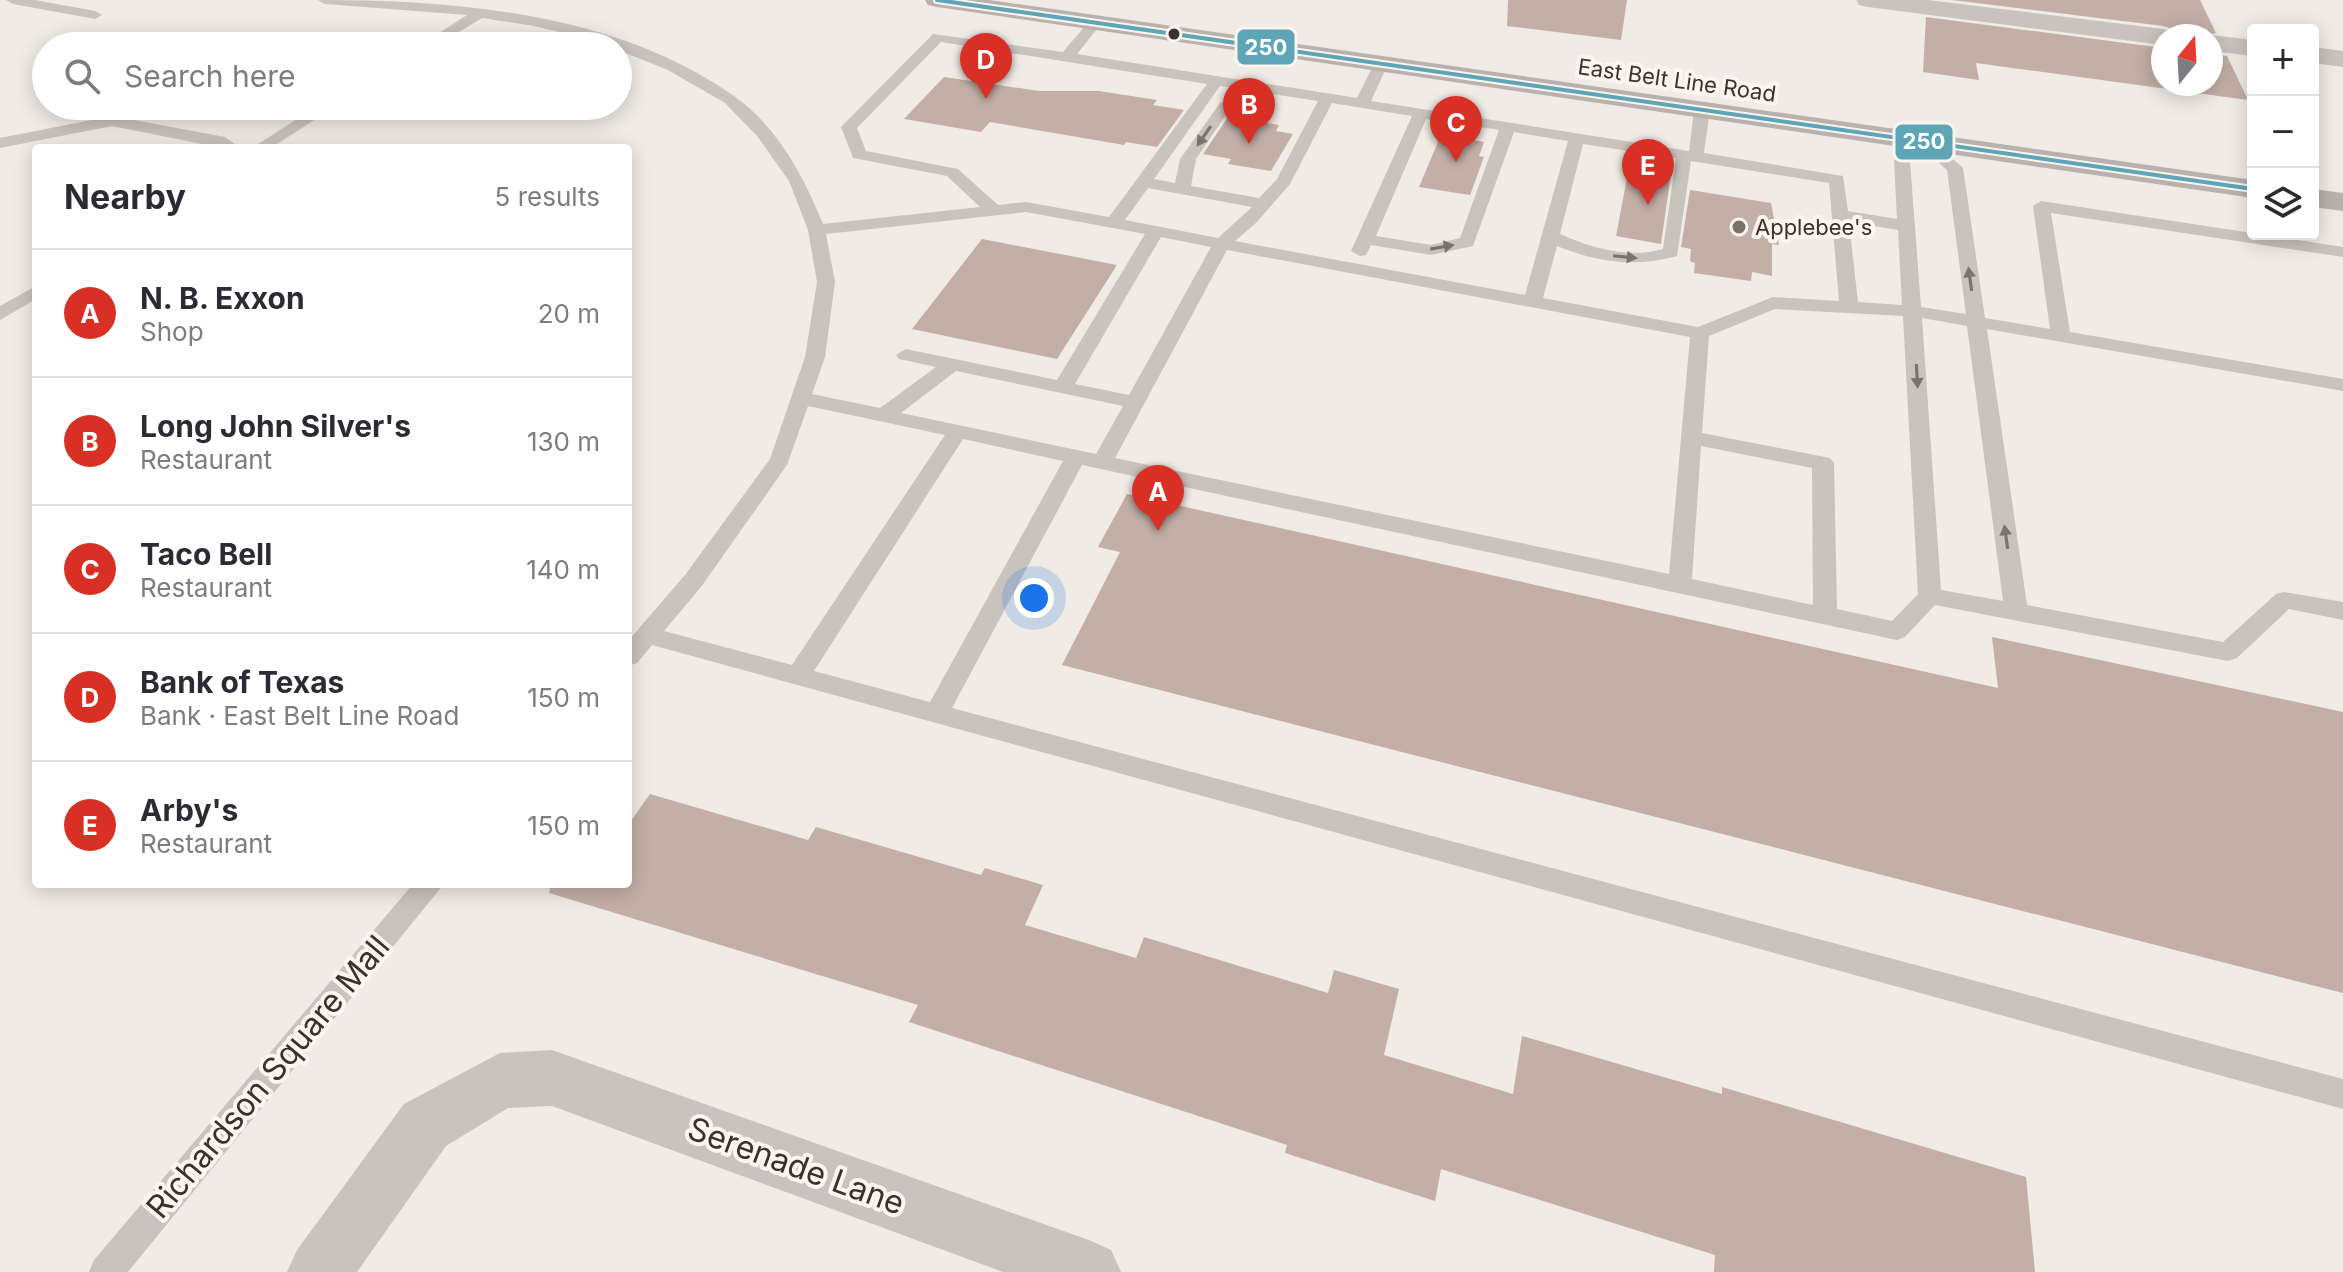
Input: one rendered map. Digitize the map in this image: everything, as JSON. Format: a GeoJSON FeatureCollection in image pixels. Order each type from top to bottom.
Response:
{"type":"FeatureCollection","features":[{"type":"Feature","properties":{"kind":"main road","name":"East Belt Line Road"},"geometry":{"type":"LineString","coordinates":[[937,0],[1098,11],[1542,61]]}},
{"type":"Feature","properties":{"kind":"main road","name":"East Belt Line Road"},"geometry":{"type":"LineString","coordinates":[[1098,11],[1381,64],[1702,110],[1923,128],[2247,188]]}},
{"type":"Feature","properties":{"kind":"main road"},"geometry":{"type":"LineString","coordinates":[[2319,199],[2343,202]]}},
{"type":"Feature","properties":{"kind":"street"},"geometry":{"type":"LineString","coordinates":[[1868,0],[2151,35]]}},
{"type":"Feature","properties":{"kind":"street"},"geometry":{"type":"LineString","coordinates":[[2223,44],[2247,47]]}},
{"type":"Feature","properties":{"kind":"street"},"geometry":{"type":"LineString","coordinates":[[2319,56],[2343,59]]}},
{"type":"Feature","properties":{"kind":"street","name":"Serenade Lane"},"geometry":{"type":"LineString","coordinates":[[319,1272],[425,1125],[500,1081],[552,1078],[1089,1272]]}},
{"type":"Feature","properties":{"kind":"lane"},"geometry":{"type":"LineString","coordinates":[[13,0],[95,15]]}},
{"type":"Feature","properties":{"kind":"lane"},"geometry":{"type":"LineString","coordinates":[[325,0],[480,13],[573,32]]}},
{"type":"Feature","properties":{"kind":"lane"},"geometry":{"type":"LineString","coordinates":[[1067,57],[1098,11]]}},
{"type":"Feature","properties":{"kind":"lane"},"geometry":{"type":"LineString","coordinates":[[449,32],[480,13]]}},
{"type":"Feature","properties":{"kind":"lane"},"geometry":{"type":"LineString","coordinates":[[993,210],[952,172],[859,155],[849,127],[938,37],[1216,81],[1324,105]]}},
{"type":"Feature","properties":{"kind":"lane"},"geometry":{"type":"LineString","coordinates":[[632,51],[673,67],[730,100],[764,134],[797,181],[817,230],[826,282],[815,357],[780,460],[693,581],[632,652]]}},
{"type":"Feature","properties":{"kind":"lane"},"geometry":{"type":"LineString","coordinates":[[1362,104],[1381,64]]}},
{"type":"Feature","properties":{"kind":"lane"},"geometry":{"type":"LineString","coordinates":[[1114,223],[1216,81]]}},
{"type":"Feature","properties":{"kind":"lane"},"geometry":{"type":"LineString","coordinates":[[1182,189],[1188,159],[1225,106],[1238,100],[1362,104],[1837,179],[1849,307]]}},
{"type":"Feature","properties":{"kind":"lane"},"geometry":{"type":"LineString","coordinates":[[1102,462],[1222,243],[1284,181],[1324,105]]}},
{"type":"Feature","properties":{"kind":"lane"},"geometry":{"type":"LineString","coordinates":[[1551,237],[1578,249],[1616,257],[1651,260],[1671,252],[1702,110]]}},
{"type":"Feature","properties":{"kind":"lane"},"geometry":{"type":"LineString","coordinates":[[1352,268],[1421,113]]}},
{"type":"Feature","properties":{"kind":"lane"},"geometry":{"type":"LineString","coordinates":[[266,144],[305,120]]}},
{"type":"Feature","properties":{"kind":"lane"},"geometry":{"type":"LineString","coordinates":[[0,143],[112,121],[227,144]]}},
{"type":"Feature","properties":{"kind":"lane"},"geometry":{"type":"LineString","coordinates":[[1365,239],[1431,250],[1467,242],[1508,127]]}},
{"type":"Feature","properties":{"kind":"lane"},"geometry":{"type":"LineString","coordinates":[[801,398],[1897,631],[1930,596],[1902,160],[1923,128],[1955,168],[2016,614]]}},
{"type":"Feature","properties":{"kind":"lane"},"geometry":{"type":"LineString","coordinates":[[1533,301],[1577,138]]}},
{"type":"Feature","properties":{"kind":"lane"},"geometry":{"type":"LineString","coordinates":[[1144,182],[1263,204]]}},
{"type":"Feature","properties":{"kind":"lane"},"geometry":{"type":"LineString","coordinates":[[2061,336],[2041,206],[2343,252]]}},
{"type":"Feature","properties":{"kind":"lane"},"geometry":{"type":"LineString","coordinates":[[817,230],[1026,207],[1700,333],[1773,303],[1914,311],[2343,385]]}},
{"type":"Feature","properties":{"kind":"lane"},"geometry":{"type":"LineString","coordinates":[[1840,215],[1906,226]]}},
{"type":"Feature","properties":{"kind":"lane"},"geometry":{"type":"LineString","coordinates":[[1062,388],[1156,231]]}},
{"type":"Feature","properties":{"kind":"lane"},"geometry":{"type":"LineString","coordinates":[[0,314],[32,294]]}},
{"type":"Feature","properties":{"kind":"lane"},"geometry":{"type":"LineString","coordinates":[[1680,585],[1700,333]]}},
{"type":"Feature","properties":{"kind":"lane"},"geometry":{"type":"LineString","coordinates":[[906,355],[1134,402]]}},
{"type":"Feature","properties":{"kind":"lane"},"geometry":{"type":"LineString","coordinates":[[883,416],[952,365]]}},
{"type":"Feature","properties":{"kind":"lane"},"geometry":{"type":"LineString","coordinates":[[798,676],[958,431]]}},
{"type":"Feature","properties":{"kind":"lane"},"geometry":{"type":"LineString","coordinates":[[1692,438],[1823,463],[1825,616]]}},
{"type":"Feature","properties":{"kind":"lane"},"geometry":{"type":"LineString","coordinates":[[936,714],[1076,456]]}},
{"type":"Feature","properties":{"kind":"lane"},"geometry":{"type":"LineString","coordinates":[[1930,596],[2228,652],[2284,600],[2343,611]]}},
{"type":"Feature","properties":{"kind":"lane"},"geometry":{"type":"LineString","coordinates":[[647,635],[2343,1094]]}},
{"type":"Feature","properties":{"kind":"lane","name":"Richardson Square Mall"},"geometry":{"type":"LineString","coordinates":[[106,1272],[427,888]]}},
{"type":"Feature","properties":{"kind":"building"},"geometry":{"type":"Polygon","coordinates":[[[1508,0],[1627,0],[1621,40],[1507,26],[1508,0]]]}},
{"type":"Feature","properties":{"kind":"building"},"geometry":{"type":"Polygon","coordinates":[[[1952,0],[2200,0],[2212,24],[2151,25],[1952,0]]]}},
{"type":"Feature","properties":{"kind":"building"},"geometry":{"type":"Polygon","coordinates":[[[1926,17],[2151,46],[2151,87],[1976,63],[1979,80],[1923,72],[1926,17]]]}},
{"type":"Feature","properties":{"kind":"building"},"geometry":{"type":"Polygon","coordinates":[[[2223,56],[2227,56],[2247,100],[2219,96],[2223,96],[2223,56]]]}},
{"type":"Feature","properties":{"kind":"building"},"geometry":{"type":"Polygon","coordinates":[[[944,77],[1039,91],[1099,91],[1157,100],[1153,105],[1184,110],[1157,147],[1126,142],[1124,145],[990,122],[981,132],[904,119],[944,77]]]}},
{"type":"Feature","properties":{"kind":"building"},"geometry":{"type":"Polygon","coordinates":[[[1228,117],[1279,125],[1276,131],[1293,134],[1271,171],[1228,164],[1231,159],[1203,154],[1228,117]]]}},
{"type":"Feature","properties":{"kind":"building"},"geometry":{"type":"Polygon","coordinates":[[[1441,135],[1484,142],[1479,156],[1484,157],[1470,195],[1419,187],[1441,135]]]}},
{"type":"Feature","properties":{"kind":"building"},"geometry":{"type":"Polygon","coordinates":[[[1629,168],[1671,174],[1661,244],[1616,236],[1629,168]]]}},
{"type":"Feature","properties":{"kind":"building","name":"Applebee's"},"geometry":{"type":"Polygon","coordinates":[[[1690,190],[1771,203],[1779,245],[1772,244],[1772,276],[1752,272],[1751,281],[1694,273],[1695,263],[1690,261],[1691,249],[1681,247],[1690,190]]]}},
{"type":"Feature","properties":{"kind":"building"},"geometry":{"type":"Polygon","coordinates":[[[982,239],[1117,265],[1057,359],[912,329],[982,239]]]}},
{"type":"Feature","properties":{"kind":"building"},"geometry":{"type":"Polygon","coordinates":[[[1127,494],[1998,688],[1992,637],[2343,712],[2343,993],[1062,665],[1120,552],[1098,547],[1127,494]]]}},
{"type":"Feature","properties":{"kind":"building"},"geometry":{"type":"Polygon","coordinates":[[[650,794],[808,840],[816,827],[981,875],[985,868],[1043,885],[1025,925],[1136,958],[1144,937],[1328,993],[1334,970],[1399,989],[1384,1055],[1513,1094],[1522,1036],[1722,1094],[1722,1087],[2026,1177],[2035,1272],[1714,1272],[1715,1255],[1441,1169],[1435,1201],[1285,1153],[1287,1145],[909,1022],[918,1005],[549,893],[550,888],[632,888],[632,819],[650,794]]]}},
{"type":"Feature","properties":{"kind":"transit line","name":"250"},"geometry":{"type":"LineString","coordinates":[[937,0],[2247,188]]}},
{"type":"Feature","properties":{"kind":"place","name":"Bank of Texas"},"geometry":{"type":"Point","coordinates":[986,99]}},
{"type":"Feature","properties":{"kind":"place","name":"Long John Silver's"},"geometry":{"type":"Point","coordinates":[1249,144]}},
{"type":"Feature","properties":{"kind":"place","name":"Taco Bell"},"geometry":{"type":"Point","coordinates":[1456,162]}},
{"type":"Feature","properties":{"kind":"place","name":"Arby's"},"geometry":{"type":"Point","coordinates":[1648,205]}},
{"type":"Feature","properties":{"kind":"place","name":"Applebee's"},"geometry":{"type":"Point","coordinates":[1739,227]}},
{"type":"Feature","properties":{"kind":"place","name":"N. B. Exxon"},"geometry":{"type":"Point","coordinates":[1158,531]}}]}
